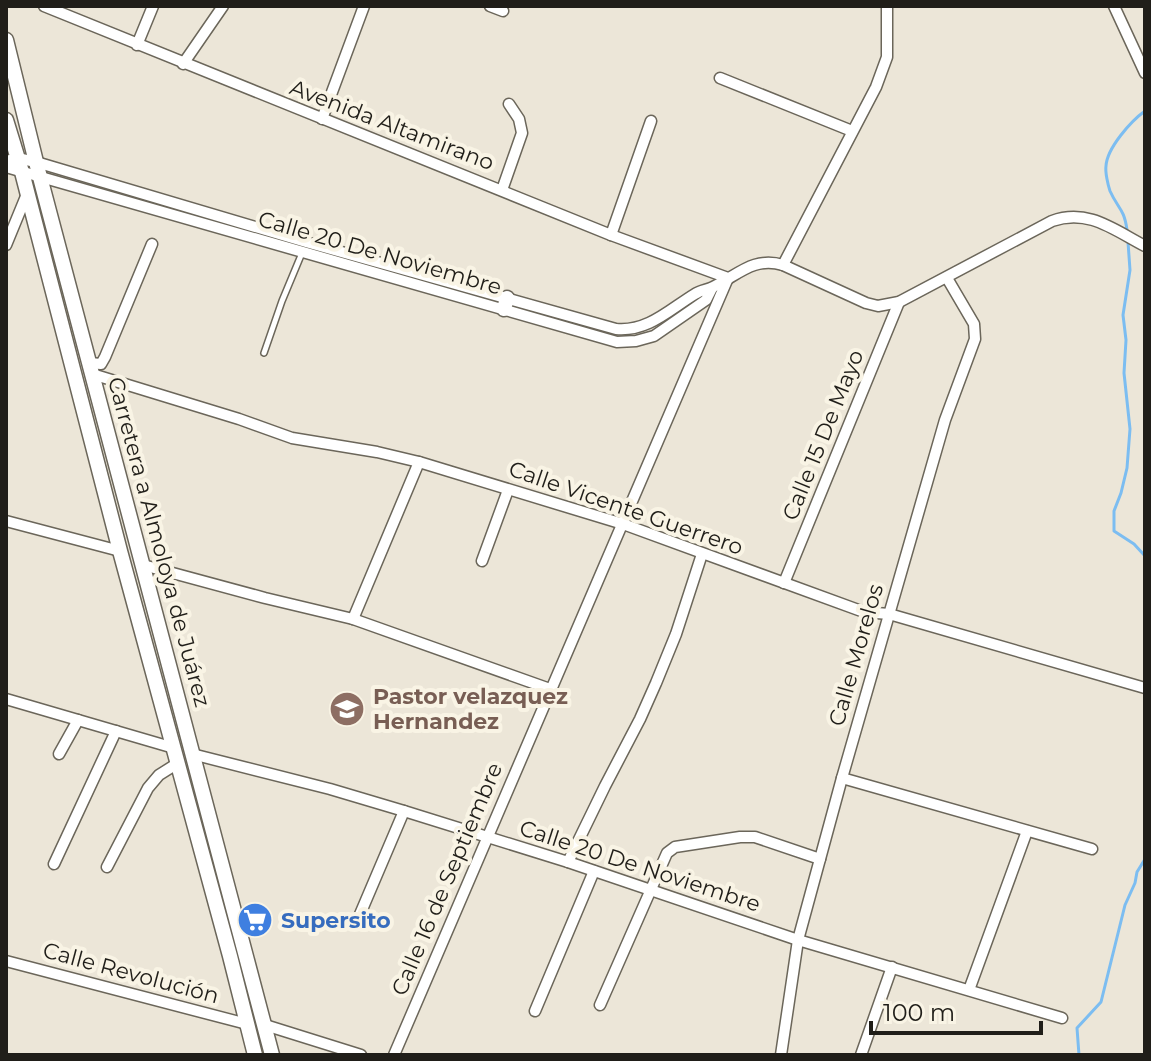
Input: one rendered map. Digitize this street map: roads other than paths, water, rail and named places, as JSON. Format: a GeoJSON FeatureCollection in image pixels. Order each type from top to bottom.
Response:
{"type":"FeatureCollection","features":[{"type":"Feature","properties":{"kind":"main road","name":"Carretera a Almoloya de Juárez"},"geometry":{"type":"LineString","coordinates":[[6,40],[272,1055]]}},
{"type":"Feature","properties":{"kind":"main road","name":"Carretera a Almoloya de Juárez"},"geometry":{"type":"LineString","coordinates":[[6,120],[13,165],[27,194],[255,1055]]}},
{"type":"Feature","properties":{"kind":"main road"},"geometry":{"type":"LineString","coordinates":[[212,889],[227,885]]}},
{"type":"Feature","properties":{"kind":"street","name":"Avenida Altamirano"},"geometry":{"type":"LineString","coordinates":[[44,6],[611,235],[728,278]]}},
{"type":"Feature","properties":{"kind":"street"},"geometry":{"type":"LineString","coordinates":[[137,45],[153,6]]}},
{"type":"Feature","properties":{"kind":"street"},"geometry":{"type":"LineString","coordinates":[[183,64],[223,6]]}},
{"type":"Feature","properties":{"kind":"street"},"geometry":{"type":"LineString","coordinates":[[322,119],[364,6]]}},
{"type":"Feature","properties":{"kind":"street"},"geometry":{"type":"LineString","coordinates":[[490,6],[503,11]]}},
{"type":"Feature","properties":{"kind":"street"},"geometry":{"type":"LineString","coordinates":[[783,265],[876,87],[887,57],[887,6]]}},
{"type":"Feature","properties":{"kind":"street"},"geometry":{"type":"LineString","coordinates":[[1114,6],[1141,54],[1145,73]]}},
{"type":"Feature","properties":{"kind":"street"},"geometry":{"type":"LineString","coordinates":[[720,78],[852,131]]}},
{"type":"Feature","properties":{"kind":"street"},"geometry":{"type":"LineString","coordinates":[[502,190],[522,133],[519,119],[509,104]]}},
{"type":"Feature","properties":{"kind":"street"},"geometry":{"type":"LineString","coordinates":[[611,235],[651,121]]}},
{"type":"Feature","properties":{"kind":"street","name":"Calle 20 De Noviembre"},"geometry":{"type":"LineString","coordinates":[[13,165],[38,169],[505,304],[627,330],[648,324],[699,291],[712,288],[758,263],[776,262],[871,305],[888,305],[1063,217],[1084,217],[1140,243]]}},
{"type":"Feature","properties":{"kind":"street"},"geometry":{"type":"LineString","coordinates":[[6,245],[27,194]]}},
{"type":"Feature","properties":{"kind":"street"},"geometry":{"type":"LineString","coordinates":[[90,368],[101,364],[105,357],[152,244]]}},
{"type":"Feature","properties":{"kind":"street","name":"Calle 16 de Septiembre"},"geometry":{"type":"LineString","coordinates":[[394,1055],[728,278]]}},
{"type":"Feature","properties":{"kind":"street","name":"Calle Morelos"},"geometry":{"type":"LineString","coordinates":[[781,1055],[798,940],[945,420],[975,339],[974,324],[947,278]]}},
{"type":"Feature","properties":{"kind":"street","name":"Calle 15 De Mayo"},"geometry":{"type":"LineString","coordinates":[[784,583],[899,302]]}},
{"type":"Feature","properties":{"kind":"street","name":"Calle Vicente Guerrero"},"geometry":{"type":"LineString","coordinates":[[90,368],[292,438],[419,462],[623,524],[864,612],[889,614],[1145,688]]}},
{"type":"Feature","properties":{"kind":"street"},"geometry":{"type":"LineString","coordinates":[[353,619],[419,462]]}},
{"type":"Feature","properties":{"kind":"street"},"geometry":{"type":"LineString","coordinates":[[482,561],[508,490]]}},
{"type":"Feature","properties":{"kind":"street"},"geometry":{"type":"LineString","coordinates":[[6,521],[120,551]]}},
{"type":"Feature","properties":{"kind":"street"},"geometry":{"type":"LineString","coordinates":[[568,862],[656,683],[702,554]]}},
{"type":"Feature","properties":{"kind":"street"},"geometry":{"type":"LineString","coordinates":[[143,565],[353,619],[550,689]]}},
{"type":"Feature","properties":{"kind":"street"},"geometry":{"type":"LineString","coordinates":[[6,699],[174,748]]}},
{"type":"Feature","properties":{"kind":"street"},"geometry":{"type":"LineString","coordinates":[[59,754],[78,720]]}},
{"type":"Feature","properties":{"kind":"street"},"geometry":{"type":"LineString","coordinates":[[54,864],[116,731]]}},
{"type":"Feature","properties":{"kind":"street","name":"Calle 20 De Noviembre"},"geometry":{"type":"LineString","coordinates":[[192,754],[404,811],[568,862],[798,940],[1062,1018]]}},
{"type":"Feature","properties":{"kind":"street"},"geometry":{"type":"LineString","coordinates":[[107,867],[148,788],[159,775],[178,763]]}},
{"type":"Feature","properties":{"kind":"street"},"geometry":{"type":"LineString","coordinates":[[842,778],[1092,849]]}},
{"type":"Feature","properties":{"kind":"street"},"geometry":{"type":"LineString","coordinates":[[358,919],[404,811]]}},
{"type":"Feature","properties":{"kind":"street"},"geometry":{"type":"LineString","coordinates":[[969,990],[1027,831]]}},
{"type":"Feature","properties":{"kind":"street"},"geometry":{"type":"LineString","coordinates":[[600,1005],[667,853],[675,847],[755,837],[820,859]]}},
{"type":"Feature","properties":{"kind":"street"},"geometry":{"type":"LineString","coordinates":[[535,1011],[594,871]]}},
{"type":"Feature","properties":{"kind":"street","name":"Calle Revolución"},"geometry":{"type":"LineString","coordinates":[[6,961],[247,1024]]}},
{"type":"Feature","properties":{"kind":"street"},"geometry":{"type":"LineString","coordinates":[[861,1055],[892,967]]}},
{"type":"Feature","properties":{"kind":"street"},"geometry":{"type":"LineString","coordinates":[[265,1025],[361,1055]]}},
{"type":"Feature","properties":{"kind":"lane"},"geometry":{"type":"LineString","coordinates":[[264,353],[304,247]]}},
{"type":"Feature","properties":{"kind":"waterway"},"geometry":{"type":"LineString","coordinates":[[1127,230],[1110,191],[1106,175],[1107,159],[1121,136],[1145,111]]}},
{"type":"Feature","properties":{"kind":"waterway"},"geometry":{"type":"LineString","coordinates":[[1128,242],[1130,270],[1123,315],[1126,340],[1124,373],[1130,429],[1127,468],[1114,511],[1114,531],[1134,544],[1145,556]]}},
{"type":"Feature","properties":{"kind":"waterway"},"geometry":{"type":"LineString","coordinates":[[1079,1055],[1077,1028],[1101,1002],[1125,905],[1145,859]]}},
{"type":"Feature","properties":{"kind":"place","name":"Pastor velazquez Hernandez"},"geometry":{"type":"Point","coordinates":[347,709]}},
{"type":"Feature","properties":{"kind":"place","name":"Supersito"},"geometry":{"type":"Point","coordinates":[255,920]}}]}
